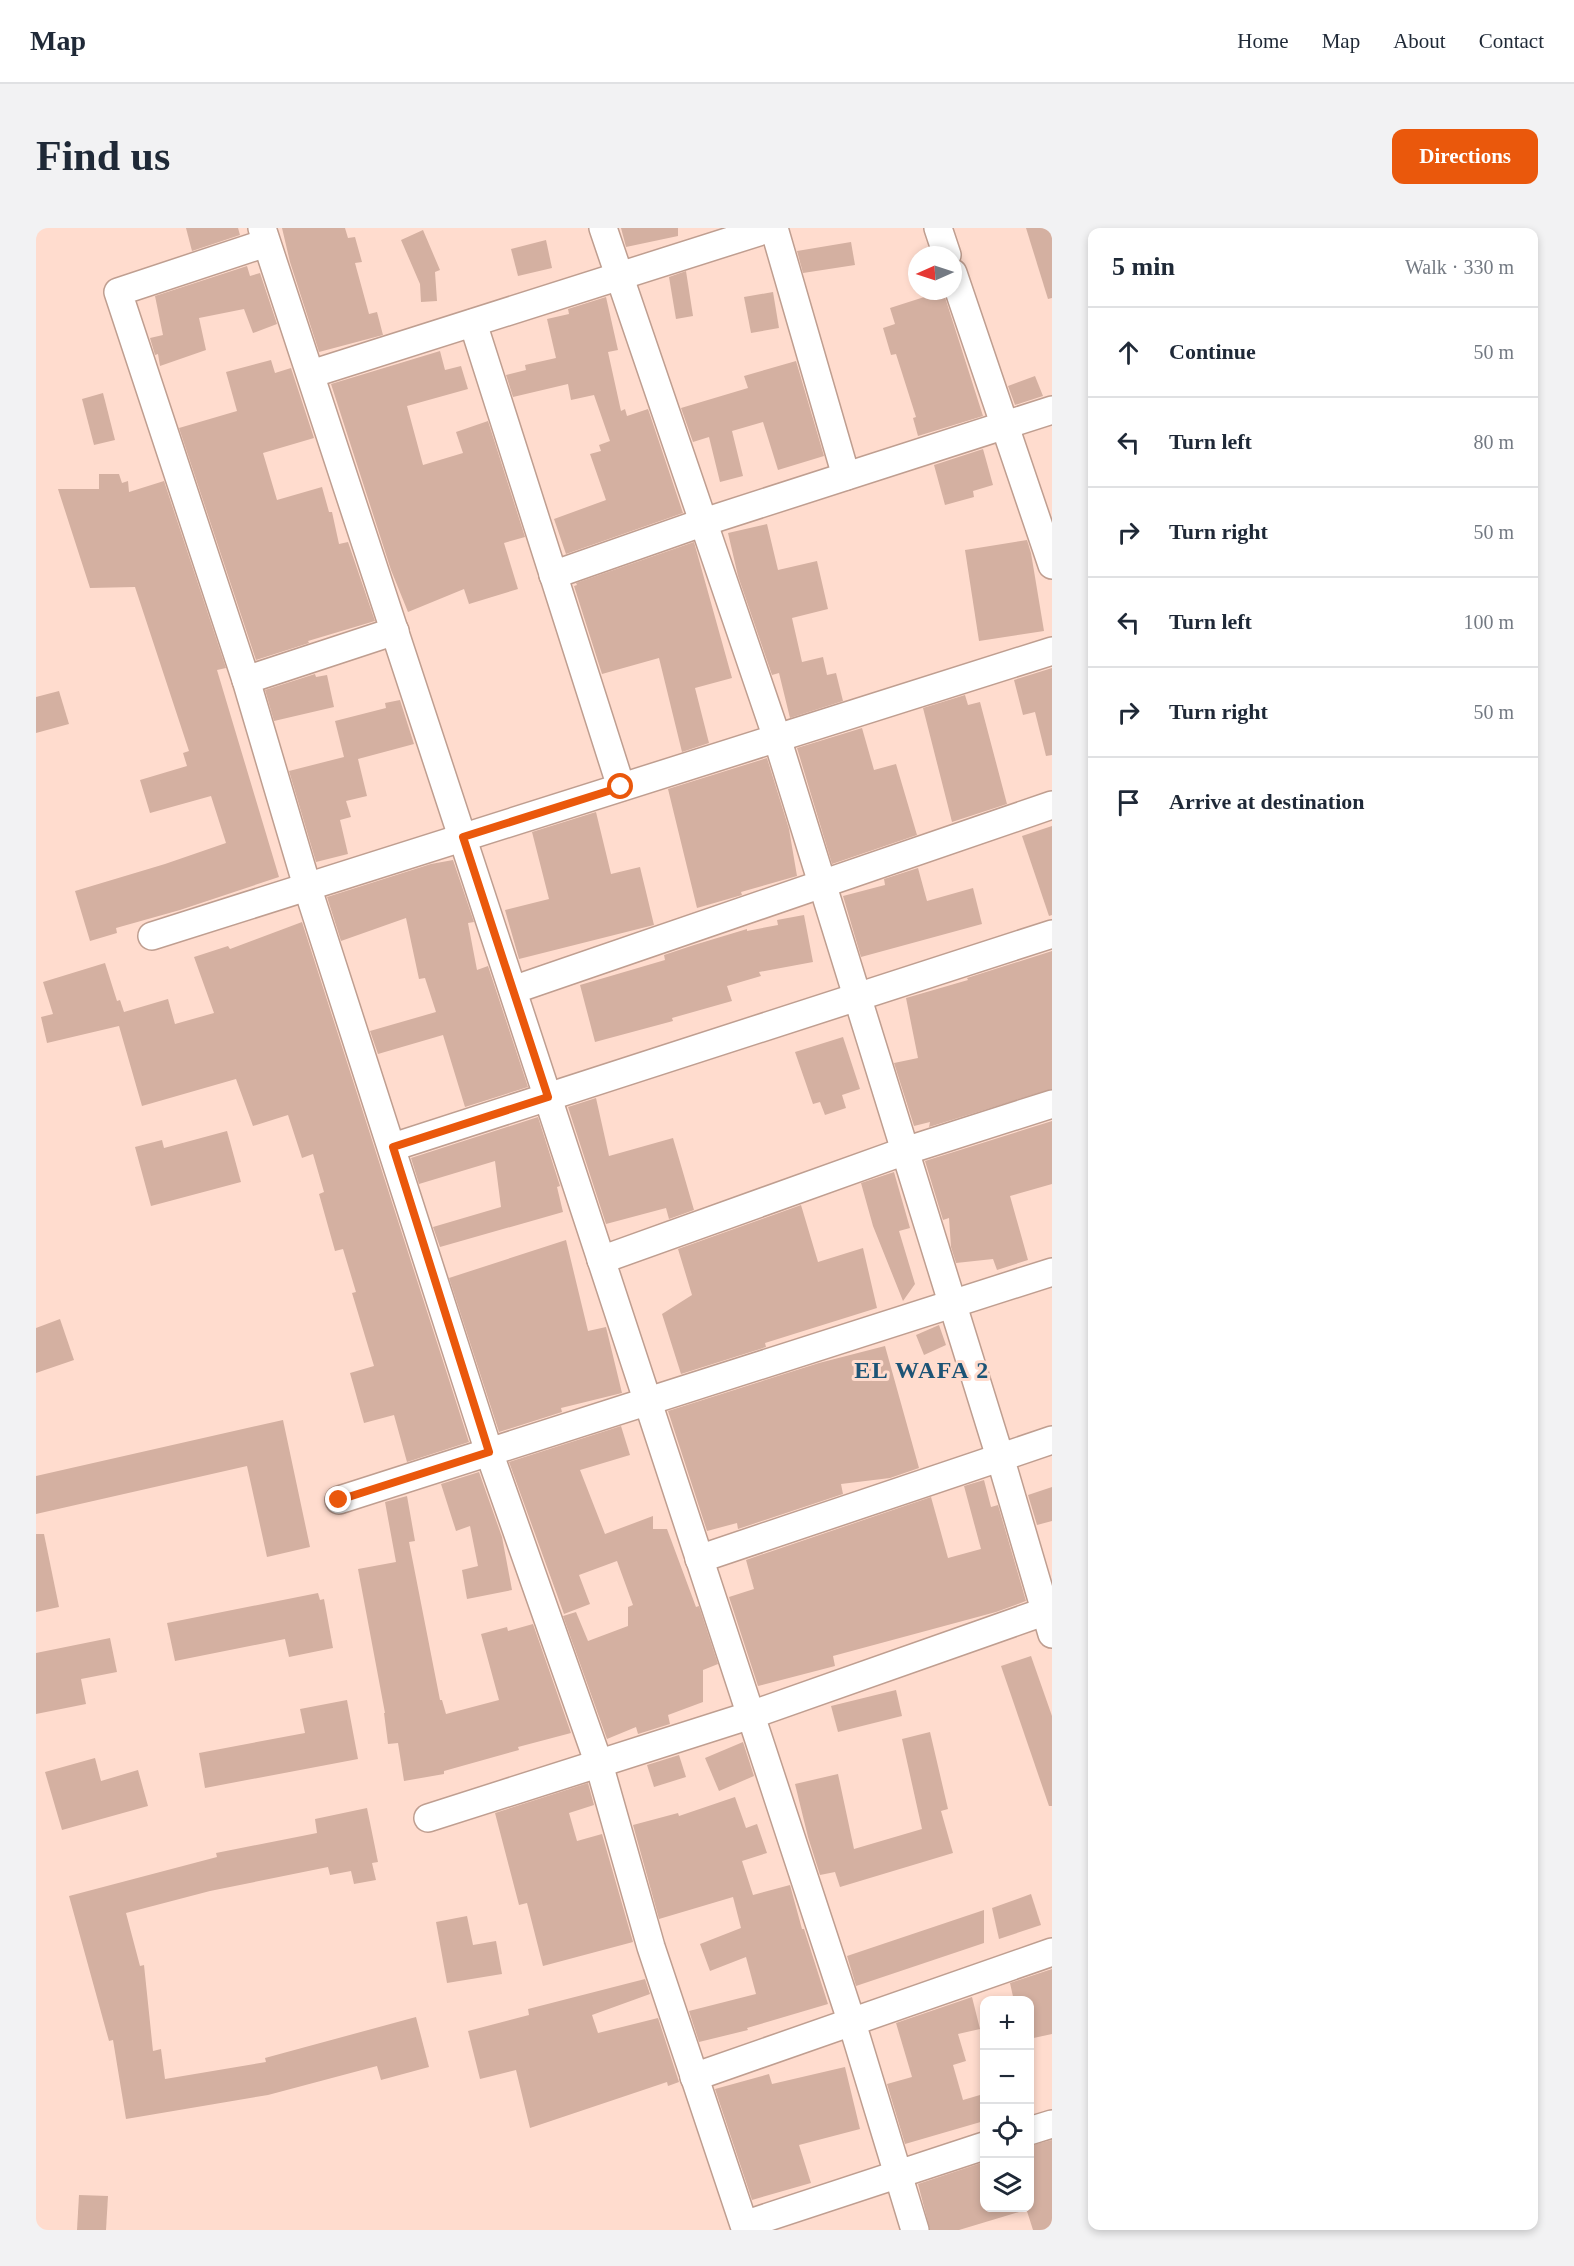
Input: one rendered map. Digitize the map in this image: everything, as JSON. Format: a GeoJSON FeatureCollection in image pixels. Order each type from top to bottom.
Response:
{"type":"FeatureCollection","features":[{"type":"Feature","properties":{"kind":"street"},"geometry":{"type":"LineString","coordinates":[[428,1818],[1050,1618],[777,738],[603,228]]}},
{"type":"Feature","properties":{"kind":"street"},"geometry":{"type":"LineString","coordinates":[[311,374],[772,228],[846,476]]}},
{"type":"Feature","properties":{"kind":"street"},"geometry":{"type":"LineString","coordinates":[[938,228],[944,246]]}},
{"type":"Feature","properties":{"kind":"street"},"geometry":{"type":"LineString","coordinates":[[915,2230],[897,2174],[852,2023],[264,236],[118,292],[246,680],[307,886],[393,1147],[489,1452],[599,1764],[651,1947],[744,2225],[897,2174],[980,2147]]}},
{"type":"Feature","properties":{"kind":"street"},"geometry":{"type":"LineString","coordinates":[[962,299],[1052,565]]}},
{"type":"Feature","properties":{"kind":"street"},"geometry":{"type":"LineString","coordinates":[[473,323],[621,787]]}},
{"type":"Feature","properties":{"kind":"street"},"geometry":{"type":"LineString","coordinates":[[553,575],[704,522],[1052,410]]}},
{"type":"Feature","properties":{"kind":"street"},"geometry":{"type":"LineString","coordinates":[[246,680],[395,631]]}},
{"type":"Feature","properties":{"kind":"street"},"geometry":{"type":"LineString","coordinates":[[152,936],[1052,651]]}},
{"type":"Feature","properties":{"kind":"street"},"geometry":{"type":"LineString","coordinates":[[513,990],[1052,805]]}},
{"type":"Feature","properties":{"kind":"street"},"geometry":{"type":"LineString","coordinates":[[393,1147],[1052,934]]}},
{"type":"Feature","properties":{"kind":"street"},"geometry":{"type":"LineString","coordinates":[[602,1260],[905,1151],[1052,1104]]}},
{"type":"Feature","properties":{"kind":"street"},"geometry":{"type":"LineString","coordinates":[[339,1500],[1052,1272]]}},
{"type":"Feature","properties":{"kind":"street"},"geometry":{"type":"LineString","coordinates":[[699,1558],[1052,1440]]}},
{"type":"Feature","properties":{"kind":"street"},"geometry":{"type":"LineString","coordinates":[[694,2077],[1052,1952]]}},
{"type":"Feature","properties":{"kind":"street"},"geometry":{"type":"LineString","coordinates":[[1034,2129],[1052,2124]]}},
{"type":"Feature","properties":{"kind":"building"},"geometry":{"type":"Polygon","coordinates":[[[186,228],[238,228],[240,235],[192,251],[186,228]]]}},
{"type":"Feature","properties":{"kind":"building"},"geometry":{"type":"Polygon","coordinates":[[[282,228],[345,228],[348,238],[355,237],[362,262],[355,263],[369,314],[377,312],[383,335],[319,352],[290,262],[282,228]]]}},
{"type":"Feature","properties":{"kind":"building"},"geometry":{"type":"Polygon","coordinates":[[[621,228],[678,228],[678,236],[626,247],[621,228]]]}},
{"type":"Feature","properties":{"kind":"building"},"geometry":{"type":"Polygon","coordinates":[[[1026,228],[1052,228],[1052,298],[1048,299],[1026,228]]]}},
{"type":"Feature","properties":{"kind":"building"},"geometry":{"type":"Polygon","coordinates":[[[423,230],[440,270],[435,272],[437,301],[421,302],[420,284],[401,240],[423,230]]]}},
{"type":"Feature","properties":{"kind":"building"},"geometry":{"type":"Polygon","coordinates":[[[546,240],[552,268],[518,276],[511,249],[546,240]]]}},
{"type":"Feature","properties":{"kind":"building"},"geometry":{"type":"Polygon","coordinates":[[[851,242],[855,265],[803,273],[797,251],[851,242]]]}},
{"type":"Feature","properties":{"kind":"building"},"geometry":{"type":"Polygon","coordinates":[[[247,266],[250,276],[260,273],[277,324],[253,333],[244,309],[199,318],[206,350],[160,366],[158,354],[155,355],[150,338],[163,335],[155,296],[247,266]]]}},
{"type":"Feature","properties":{"kind":"building"},"geometry":{"type":"Polygon","coordinates":[[[686,271],[693,316],[676,319],[669,277],[686,271]]]}},
{"type":"Feature","properties":{"kind":"building"},"geometry":{"type":"Polygon","coordinates":[[[773,292],[779,328],[751,333],[744,297],[773,292]]]}},
{"type":"Feature","properties":{"kind":"building"},"geometry":{"type":"Polygon","coordinates":[[[606,297],[618,350],[608,352],[621,411],[625,409],[627,416],[648,409],[683,513],[566,554],[554,519],[606,500],[590,454],[601,451],[599,445],[610,441],[594,395],[571,400],[568,384],[513,397],[506,375],[526,370],[525,365],[556,358],[547,319],[569,314],[568,309],[606,297]]]}},
{"type":"Feature","properties":{"kind":"building"},"geometry":{"type":"Polygon","coordinates":[[[915,300],[946,300],[983,416],[918,436],[913,418],[916,417],[896,354],[891,355],[883,328],[895,324],[890,308],[915,300]]]}},
{"type":"Feature","properties":{"kind":"building"},"geometry":{"type":"Polygon","coordinates":[[[440,351],[445,370],[461,366],[468,389],[407,406],[423,465],[463,453],[456,432],[488,421],[525,537],[504,543],[518,589],[469,604],[464,589],[408,612],[391,570],[331,384],[440,351]]]}},
{"type":"Feature","properties":{"kind":"building"},"geometry":{"type":"Polygon","coordinates":[[[271,360],[275,373],[291,368],[314,438],[263,453],[277,500],[322,487],[329,512],[332,512],[339,544],[348,542],[375,621],[308,641],[309,643],[256,660],[179,428],[237,411],[226,372],[271,360]]]}},
{"type":"Feature","properties":{"kind":"building"},"geometry":{"type":"Polygon","coordinates":[[[796,361],[824,456],[778,470],[763,422],[732,431],[743,476],[720,482],[709,437],[693,442],[681,408],[748,388],[744,376],[796,361]]]}},
{"type":"Feature","properties":{"kind":"building"},"geometry":{"type":"Polygon","coordinates":[[[1035,376],[1043,396],[1015,405],[1008,386],[1035,376]]]}},
{"type":"Feature","properties":{"kind":"building"},"geometry":{"type":"Polygon","coordinates":[[[103,393],[115,440],[94,445],[82,399],[103,393]]]}},
{"type":"Feature","properties":{"kind":"building"},"geometry":{"type":"Polygon","coordinates":[[[983,449],[993,485],[973,491],[974,497],[945,505],[934,465],[983,449]]]}},
{"type":"Feature","properties":{"kind":"building"},"geometry":{"type":"Polygon","coordinates":[[[99,474],[119,474],[122,483],[128,481],[129,492],[164,481],[226,668],[217,670],[279,877],[180,910],[116,928],[117,933],[90,941],[75,891],[226,843],[211,796],[150,813],[140,780],[187,766],[183,753],[189,751],[135,587],[90,588],[58,489],[99,489],[99,474]]]}},
{"type":"Feature","properties":{"kind":"building"},"geometry":{"type":"Polygon","coordinates":[[[767,524],[778,570],[817,561],[828,609],[792,618],[802,662],[823,657],[827,675],[836,673],[843,701],[790,718],[779,673],[772,675],[738,576],[728,533],[767,524]]]}},
{"type":"Feature","properties":{"kind":"building"},"geometry":{"type":"Polygon","coordinates":[[[1027,540],[1044,631],[979,641],[965,550],[1027,540]]]}},
{"type":"Feature","properties":{"kind":"building"},"geometry":{"type":"Polygon","coordinates":[[[694,542],[732,678],[695,688],[709,743],[682,752],[659,658],[602,674],[574,586],[577,585],[576,583],[694,542]]]}},
{"type":"Feature","properties":{"kind":"building"},"geometry":{"type":"Polygon","coordinates":[[[1052,668],[1052,755],[1046,756],[1035,712],[1023,715],[1014,680],[1052,668]]]}},
{"type":"Feature","properties":{"kind":"building"},"geometry":{"type":"Polygon","coordinates":[[[315,674],[316,677],[327,675],[334,707],[274,721],[265,690],[315,674]]]}},
{"type":"Feature","properties":{"kind":"building"},"geometry":{"type":"Polygon","coordinates":[[[59,691],[69,724],[36,733],[36,697],[59,691]]]}},
{"type":"Feature","properties":{"kind":"building"},"geometry":{"type":"Polygon","coordinates":[[[965,695],[968,705],[980,702],[1007,804],[952,822],[923,708],[965,695]]]}},
{"type":"Feature","properties":{"kind":"building"},"geometry":{"type":"Polygon","coordinates":[[[400,700],[414,744],[358,759],[367,796],[346,801],[351,817],[340,820],[348,854],[316,862],[289,771],[344,757],[335,721],[386,708],[385,703],[400,700]]]}},
{"type":"Feature","properties":{"kind":"building"},"geometry":{"type":"Polygon","coordinates":[[[862,728],[874,770],[896,764],[917,835],[832,864],[797,748],[862,728]]]}},
{"type":"Feature","properties":{"kind":"building"},"geometry":{"type":"Polygon","coordinates":[[[767,758],[789,829],[797,876],[741,892],[742,895],[697,908],[668,789],[767,758]]]}},
{"type":"Feature","properties":{"kind":"building"},"geometry":{"type":"Polygon","coordinates":[[[596,812],[611,874],[640,867],[654,925],[519,959],[505,910],[549,899],[532,832],[596,812]]]}},
{"type":"Feature","properties":{"kind":"building"},"geometry":{"type":"Polygon","coordinates":[[[1052,826],[1052,915],[1049,916],[1022,836],[1052,826]]]}},
{"type":"Feature","properties":{"kind":"building"},"geometry":{"type":"Polygon","coordinates":[[[453,860],[474,922],[468,923],[477,970],[488,966],[528,1087],[465,1107],[443,1035],[378,1054],[370,1031],[436,1012],[425,978],[419,979],[406,918],[341,941],[327,897],[431,864],[453,860]]]}},
{"type":"Feature","properties":{"kind":"building"},"geometry":{"type":"Polygon","coordinates":[[[918,868],[927,901],[973,888],[982,924],[861,957],[843,896],[885,885],[884,879],[918,868]]]}},
{"type":"Feature","properties":{"kind":"building"},"geometry":{"type":"Polygon","coordinates":[[[804,915],[813,962],[759,972],[761,976],[727,986],[732,1001],[672,1018],[673,1021],[595,1042],[580,985],[665,960],[664,955],[694,945],[747,929],[747,931],[778,925],[777,920],[804,915]]]}},
{"type":"Feature","properties":{"kind":"building"},"geometry":{"type":"Polygon","coordinates":[[[302,922],[469,1442],[407,1462],[394,1415],[364,1423],[350,1373],[374,1366],[352,1293],[356,1292],[343,1249],[335,1251],[319,1194],[324,1192],[313,1154],[302,1158],[288,1115],[253,1126],[236,1079],[142,1106],[119,1026],[47,1043],[41,1017],[53,1014],[43,982],[105,963],[117,1001],[120,1000],[124,1012],[168,999],[175,1024],[214,1013],[194,957],[228,946],[230,949],[302,922]]]}},
{"type":"Feature","properties":{"kind":"building"},"geometry":{"type":"Polygon","coordinates":[[[1052,951],[1052,1089],[929,1127],[930,1122],[914,1126],[894,1063],[918,1058],[906,998],[968,980],[967,978],[1052,951]]]}},
{"type":"Feature","properties":{"kind":"building"},"geometry":{"type":"Polygon","coordinates":[[[843,1037],[860,1089],[842,1095],[846,1108],[825,1115],[820,1102],[813,1104],[795,1052],[843,1037]]]}},
{"type":"Feature","properties":{"kind":"building"},"geometry":{"type":"Polygon","coordinates":[[[596,1098],[609,1156],[673,1138],[694,1210],[669,1219],[666,1208],[606,1224],[568,1107],[596,1098]]]}},
{"type":"Feature","properties":{"kind":"building"},"geometry":{"type":"Polygon","coordinates":[[[538,1117],[560,1186],[557,1187],[563,1212],[440,1247],[433,1227],[501,1207],[495,1161],[419,1184],[411,1158],[538,1117]]]}},
{"type":"Feature","properties":{"kind":"building"},"geometry":{"type":"Polygon","coordinates":[[[1052,1121],[1052,1184],[1010,1196],[1028,1260],[997,1270],[993,1259],[956,1263],[951,1247],[949,1218],[943,1220],[925,1161],[1052,1121]]]}},
{"type":"Feature","properties":{"kind":"building"},"geometry":{"type":"Polygon","coordinates":[[[227,1131],[241,1182],[151,1206],[135,1147],[162,1140],[164,1148],[227,1131]]]}},
{"type":"Feature","properties":{"kind":"building"},"geometry":{"type":"Polygon","coordinates":[[[894,1172],[910,1228],[899,1231],[915,1284],[903,1301],[873,1226],[861,1183],[894,1172]]]}},
{"type":"Feature","properties":{"kind":"building"},"geometry":{"type":"Polygon","coordinates":[[[801,1205],[818,1262],[863,1248],[877,1308],[765,1343],[766,1347],[681,1374],[662,1314],[692,1295],[678,1249],[801,1205]]]}},
{"type":"Feature","properties":{"kind":"building"},"geometry":{"type":"Polygon","coordinates":[[[566,1240],[588,1331],[606,1327],[622,1393],[561,1408],[562,1412],[499,1432],[449,1278],[566,1240]]]}},
{"type":"Feature","properties":{"kind":"building"},"geometry":{"type":"Polygon","coordinates":[[[60,1319],[74,1360],[36,1373],[36,1328],[60,1319]]]}},
{"type":"Feature","properties":{"kind":"building"},"geometry":{"type":"Polygon","coordinates":[[[939,1325],[946,1345],[924,1355],[916,1335],[939,1325]]]}},
{"type":"Feature","properties":{"kind":"building"},"geometry":{"type":"Polygon","coordinates":[[[885,1346],[919,1468],[890,1478],[841,1484],[843,1494],[738,1529],[737,1523],[707,1531],[668,1411],[819,1363],[885,1346]]]}},
{"type":"Feature","properties":{"kind":"building"},"geometry":{"type":"Polygon","coordinates":[[[283,1420],[310,1547],[267,1557],[247,1466],[36,1514],[36,1476],[283,1420]]]}},
{"type":"Feature","properties":{"kind":"building"},"geometry":{"type":"Polygon","coordinates":[[[621,1426],[630,1455],[580,1470],[605,1534],[653,1516],[653,1529],[667,1529],[696,1607],[699,1606],[718,1664],[703,1670],[703,1702],[668,1715],[670,1724],[638,1734],[636,1727],[607,1739],[563,1616],[576,1612],[588,1641],[628,1626],[628,1607],[633,1605],[617,1561],[579,1575],[590,1604],[564,1614],[509,1462],[621,1426]]]}},
{"type":"Feature","properties":{"kind":"building"},"geometry":{"type":"Polygon","coordinates":[[[479,1472],[502,1537],[512,1590],[467,1599],[462,1570],[478,1566],[470,1526],[456,1531],[441,1484],[479,1472]]]}},
{"type":"Feature","properties":{"kind":"building"},"geometry":{"type":"Polygon","coordinates":[[[984,1480],[991,1507],[998,1505],[1026,1601],[996,1612],[833,1656],[835,1666],[758,1686],[729,1597],[754,1589],[746,1560],[931,1497],[948,1558],[981,1549],[964,1486],[984,1480]]]}},
{"type":"Feature","properties":{"kind":"building"},"geometry":{"type":"Polygon","coordinates":[[[1052,1487],[1052,1521],[1037,1525],[1028,1495],[1052,1487]]]}},
{"type":"Feature","properties":{"kind":"building"},"geometry":{"type":"Polygon","coordinates":[[[407,1496],[415,1541],[409,1542],[440,1700],[442,1700],[446,1714],[499,1700],[481,1634],[507,1627],[508,1631],[533,1624],[571,1733],[518,1747],[519,1750],[444,1771],[444,1774],[404,1781],[398,1743],[388,1744],[385,1713],[358,1569],[396,1562],[385,1502],[407,1496]]]}},
{"type":"Feature","properties":{"kind":"building"},"geometry":{"type":"Polygon","coordinates":[[[36,1534],[44,1534],[59,1607],[36,1612],[36,1534]]]}},
{"type":"Feature","properties":{"kind":"building"},"geometry":{"type":"Polygon","coordinates":[[[318,1593],[320,1600],[324,1599],[333,1648],[289,1657],[285,1639],[175,1661],[167,1623],[318,1593]]]}},
{"type":"Feature","properties":{"kind":"building"},"geometry":{"type":"Polygon","coordinates":[[[110,1638],[117,1672],[81,1679],[86,1704],[36,1714],[36,1653],[110,1638]]]}},
{"type":"Feature","properties":{"kind":"building"},"geometry":{"type":"Polygon","coordinates":[[[1031,1656],[1052,1716],[1052,1806],[1049,1806],[1001,1666],[1031,1656]]]}},
{"type":"Feature","properties":{"kind":"building"},"geometry":{"type":"Polygon","coordinates":[[[896,1690],[902,1716],[838,1732],[831,1706],[896,1690]]]}},
{"type":"Feature","properties":{"kind":"building"},"geometry":{"type":"Polygon","coordinates":[[[347,1700],[358,1759],[205,1788],[199,1753],[305,1733],[300,1709],[347,1700]]]}},
{"type":"Feature","properties":{"kind":"building"},"geometry":{"type":"Polygon","coordinates":[[[930,1732],[948,1809],[941,1811],[953,1853],[840,1887],[835,1872],[820,1875],[795,1784],[838,1774],[854,1849],[922,1829],[902,1739],[930,1732]]]}},
{"type":"Feature","properties":{"kind":"building"},"geometry":{"type":"Polygon","coordinates":[[[743,1742],[754,1776],[719,1791],[705,1758],[743,1742]]]}},
{"type":"Feature","properties":{"kind":"building"},"geometry":{"type":"Polygon","coordinates":[[[679,1755],[686,1777],[654,1787],[647,1765],[679,1755]]]}},
{"type":"Feature","properties":{"kind":"building"},"geometry":{"type":"Polygon","coordinates":[[[95,1758],[101,1781],[138,1770],[148,1806],[62,1830],[45,1772],[95,1758]]]}},
{"type":"Feature","properties":{"kind":"building"},"geometry":{"type":"Polygon","coordinates":[[[588,1783],[594,1805],[569,1813],[577,1841],[602,1834],[633,1942],[543,1966],[527,1903],[519,1905],[495,1813],[588,1783]]]}},
{"type":"Feature","properties":{"kind":"building"},"geometry":{"type":"Polygon","coordinates":[[[735,1797],[746,1828],[757,1824],[767,1853],[742,1861],[753,1895],[790,1885],[802,1929],[804,1929],[828,2004],[747,2028],[748,2030],[699,2042],[689,2011],[756,1994],[746,1957],[710,1971],[700,1944],[741,1928],[733,1897],[659,1919],[633,1825],[678,1813],[679,1816],[735,1797]]]}},
{"type":"Feature","properties":{"kind":"building"},"geometry":{"type":"Polygon","coordinates":[[[367,1808],[378,1862],[372,1863],[376,1880],[354,1884],[351,1871],[330,1875],[328,1867],[210,1891],[126,1913],[140,1966],[144,1965],[153,2051],[161,2049],[165,2079],[266,2062],[265,2058],[416,2017],[429,2067],[381,2080],[377,2066],[268,2095],[126,2119],[113,2040],[109,2041],[69,1896],[217,1857],[216,1853],[317,1833],[315,1819],[367,1808]]]}},
{"type":"Feature","properties":{"kind":"building"},"geometry":{"type":"Polygon","coordinates":[[[1031,1894],[1041,1925],[999,1939],[992,1908],[1031,1894]]]}},
{"type":"Feature","properties":{"kind":"building"},"geometry":{"type":"Polygon","coordinates":[[[984,1910],[984,1943],[856,1986],[847,1956],[984,1910]]]}},
{"type":"Feature","properties":{"kind":"building"},"geometry":{"type":"Polygon","coordinates":[[[467,1916],[473,1945],[496,1941],[502,1974],[447,1983],[436,1922],[467,1916]]]}},
{"type":"Feature","properties":{"kind":"building"},"geometry":{"type":"Polygon","coordinates":[[[1052,1969],[1052,2034],[1034,2038],[1034,1996],[1013,1996],[1010,1983],[1052,1969]]]}},
{"type":"Feature","properties":{"kind":"building"},"geometry":{"type":"Polygon","coordinates":[[[645,1979],[650,1994],[592,2015],[598,2033],[658,2018],[679,2082],[668,2086],[667,2082],[530,2128],[516,2070],[480,2079],[468,2031],[529,2015],[528,2009],[645,1979]]]}},
{"type":"Feature","properties":{"kind":"building"},"geometry":{"type":"Polygon","coordinates":[[[972,1997],[980,2029],[958,2034],[966,2061],[953,2065],[963,2100],[980,2095],[980,2122],[905,2144],[887,2084],[912,2077],[896,2023],[972,1997]]]}},
{"type":"Feature","properties":{"kind":"building"},"geometry":{"type":"Polygon","coordinates":[[[845,2067],[860,2129],[799,2145],[811,2183],[752,2200],[715,2089],[769,2074],[772,2084],[845,2067]]]}},
{"type":"Feature","properties":{"kind":"building"},"geometry":{"type":"Polygon","coordinates":[[[1052,2140],[1052,2230],[1033,2230],[1027,2212],[1034,2212],[1034,2145],[1052,2140]]]}},
{"type":"Feature","properties":{"kind":"building"},"geometry":{"type":"Polygon","coordinates":[[[980,2163],[980,2212],[1019,2212],[959,2230],[930,2230],[918,2184],[980,2163]]]}},
{"type":"Feature","properties":{"kind":"building"},"geometry":{"type":"Polygon","coordinates":[[[79,2195],[108,2196],[106,2230],[77,2230],[79,2195]]]}},
{"type":"Feature","properties":{"kind":"district","name":"EL WAFA 2"},"geometry":{"type":"Point","coordinates":[922,1370]}},
{"type":"Feature","properties":{"kind":"route"},"geometry":{"type":"LineString","coordinates":[[339,1500],[489,1452],[393,1147],[548,1097],[463,837],[621,787]]}}]}
